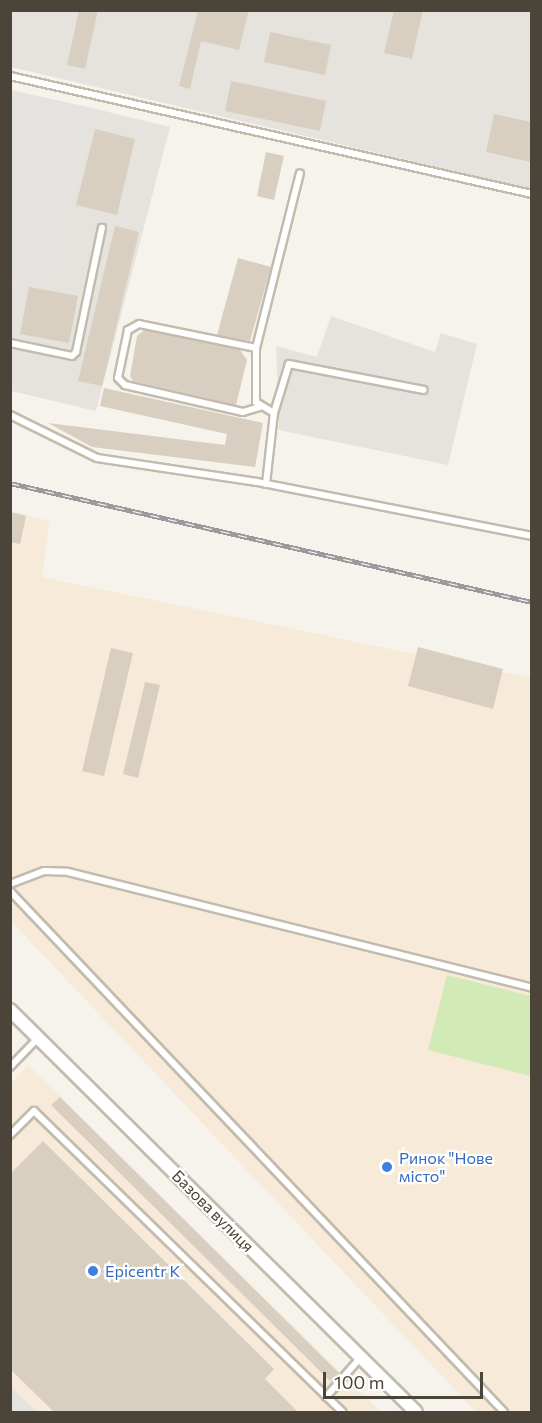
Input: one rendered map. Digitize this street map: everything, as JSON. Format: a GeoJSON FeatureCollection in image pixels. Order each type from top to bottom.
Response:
{"type":"FeatureCollection","features":[{"type":"Feature","properties":{"kind":"street","name":"Базова вулиця"},"geometry":{"type":"LineString","coordinates":[[10,1010],[416,1413]]}},
{"type":"Feature","properties":{"kind":"lane"},"geometry":{"type":"LineString","coordinates":[[10,76],[531,194]]}},
{"type":"Feature","properties":{"kind":"lane"},"geometry":{"type":"LineString","coordinates":[[259,407],[256,348],[300,173]]}},
{"type":"Feature","properties":{"kind":"lane"},"geometry":{"type":"LineString","coordinates":[[10,343],[72,356],[76,352],[102,228]]}},
{"type":"Feature","properties":{"kind":"lane"},"geometry":{"type":"LineString","coordinates":[[256,348],[139,324],[128,330],[118,378],[125,385],[243,412],[259,407],[274,413]]}},
{"type":"Feature","properties":{"kind":"lane"},"geometry":{"type":"LineString","coordinates":[[266,484],[274,413],[285,369],[296,362],[424,390]]}},
{"type":"Feature","properties":{"kind":"lane"},"geometry":{"type":"LineString","coordinates":[[10,415],[97,458],[266,484],[531,536]]}},
{"type":"Feature","properties":{"kind":"lane"},"geometry":{"type":"LineString","coordinates":[[10,884],[44,871],[68,872],[531,988]]}},
{"type":"Feature","properties":{"kind":"lane"},"geometry":{"type":"LineString","coordinates":[[10,891],[504,1413]]}},
{"type":"Feature","properties":{"kind":"lane"},"geometry":{"type":"LineString","coordinates":[[10,1067],[39,1038]]}},
{"type":"Feature","properties":{"kind":"lane"},"geometry":{"type":"LineString","coordinates":[[10,1135],[34,1111],[342,1413]]}},
{"type":"Feature","properties":{"kind":"lane"},"geometry":{"type":"LineString","coordinates":[[326,1397],[361,1357]]}},
{"type":"Feature","properties":{"kind":"shaded area"},"geometry":{"type":"Polygon","coordinates":[[[11,11],[531,11],[531,189],[11,67],[11,11]]]}},
{"type":"Feature","properties":{"kind":"shaded area"},"geometry":{"type":"Polygon","coordinates":[[[11,90],[92,108],[49,287],[11,282],[11,90]]]}},
{"type":"Feature","properties":{"kind":"shaded area"},"geometry":{"type":"Polygon","coordinates":[[[92,108],[170,127],[96,411],[11,391],[11,282],[49,287],[92,108]]]}},
{"type":"Feature","properties":{"kind":"shaded area"},"geometry":{"type":"Polygon","coordinates":[[[331,316],[435,352],[441,333],[477,344],[448,465],[279,430],[276,346],[317,357],[331,316]]]}},
{"type":"Feature","properties":{"kind":"shaded area","name":"Ринок \"Нове місто\""},"geometry":{"type":"Polygon","coordinates":[[[11,511],[50,521],[42,577],[531,678],[531,1412],[476,1412],[11,921],[11,511]]]}},
{"type":"Feature","properties":{"kind":"shaded area","name":"Epicentr K"},"geometry":{"type":"Polygon","coordinates":[[[28,1065],[381,1412],[11,1412],[10,1084],[28,1065]]]}},
{"type":"Feature","properties":{"kind":"shaded area"},"geometry":{"type":"Polygon","coordinates":[[[11,1387],[37,1412],[11,1412],[11,1387]]]}},
{"type":"Feature","properties":{"kind":"green space"},"geometry":{"type":"Polygon","coordinates":[[[447,975],[531,996],[531,1076],[428,1050],[447,975]]]}},
{"type":"Feature","properties":{"kind":"building"},"geometry":{"type":"Polygon","coordinates":[[[79,10],[98,10],[85,69],[67,65],[79,10]]]}},
{"type":"Feature","properties":{"kind":"building"},"geometry":{"type":"Polygon","coordinates":[[[198,10],[249,10],[239,50],[201,41],[190,89],[179,86],[198,10]]]}},
{"type":"Feature","properties":{"kind":"building"},"geometry":{"type":"Polygon","coordinates":[[[394,10],[423,10],[412,59],[384,53],[394,10]]]}},
{"type":"Feature","properties":{"kind":"building"},"geometry":{"type":"Polygon","coordinates":[[[270,32],[331,45],[325,75],[264,62],[270,32]]]}},
{"type":"Feature","properties":{"kind":"building"},"geometry":{"type":"Polygon","coordinates":[[[231,81],[326,101],[320,131],[225,111],[231,81]]]}},
{"type":"Feature","properties":{"kind":"building"},"geometry":{"type":"Polygon","coordinates":[[[494,114],[531,122],[531,162],[486,152],[494,114]]]}},
{"type":"Feature","properties":{"kind":"building"},"geometry":{"type":"Polygon","coordinates":[[[95,129],[135,139],[117,215],[76,205],[95,129]]]}},
{"type":"Feature","properties":{"kind":"building"},"geometry":{"type":"Polygon","coordinates":[[[266,152],[284,156],[274,200],[257,196],[266,152]]]}},
{"type":"Feature","properties":{"kind":"building"},"geometry":{"type":"Polygon","coordinates":[[[115,226],[139,232],[102,386],[78,381],[115,226]]]}},
{"type":"Feature","properties":{"kind":"building"},"geometry":{"type":"Polygon","coordinates":[[[238,258],[271,267],[250,341],[217,335],[238,258]]]}},
{"type":"Feature","properties":{"kind":"building"},"geometry":{"type":"Polygon","coordinates":[[[29,287],[78,296],[69,343],[20,334],[29,287]]]}},
{"type":"Feature","properties":{"kind":"building"},"geometry":{"type":"Polygon","coordinates":[[[144,330],[240,350],[247,360],[236,405],[133,381],[130,376],[137,336],[144,330]]]}},
{"type":"Feature","properties":{"kind":"building"},"geometry":{"type":"Polygon","coordinates":[[[104,388],[263,423],[255,467],[92,447],[48,423],[225,445],[227,434],[100,406],[104,388]]]}},
{"type":"Feature","properties":{"kind":"building"},"geometry":{"type":"Polygon","coordinates":[[[10,512],[26,516],[20,544],[10,542],[10,512]]]}},
{"type":"Feature","properties":{"kind":"building"},"geometry":{"type":"Polygon","coordinates":[[[418,647],[503,669],[493,709],[408,686],[418,647]]]}},
{"type":"Feature","properties":{"kind":"building"},"geometry":{"type":"Polygon","coordinates":[[[111,648],[133,653],[104,776],[82,771],[111,648]]]}},
{"type":"Feature","properties":{"kind":"building"},"geometry":{"type":"Polygon","coordinates":[[[145,682],[160,685],[138,778],[123,774],[145,682]]]}},
{"type":"Feature","properties":{"kind":"building"},"geometry":{"type":"Polygon","coordinates":[[[60,1097],[339,1373],[330,1381],[51,1105],[60,1097]]]}},
{"type":"Feature","properties":{"kind":"building","name":"Epicentr K"},"geometry":{"type":"Polygon","coordinates":[[[43,1141],[274,1369],[265,1379],[299,1413],[55,1413],[10,1369],[10,1174],[43,1141]]]}},
{"type":"Feature","properties":{"kind":"railway"},"geometry":{"type":"LineString","coordinates":[[10,483],[532,602]]}},
{"type":"Feature","properties":{"kind":"place","name":"Ринок \"Нове місто\""},"geometry":{"type":"Point","coordinates":[387,1167]}},
{"type":"Feature","properties":{"kind":"place","name":"Epicentr K"},"geometry":{"type":"Point","coordinates":[93,1271]}}]}
